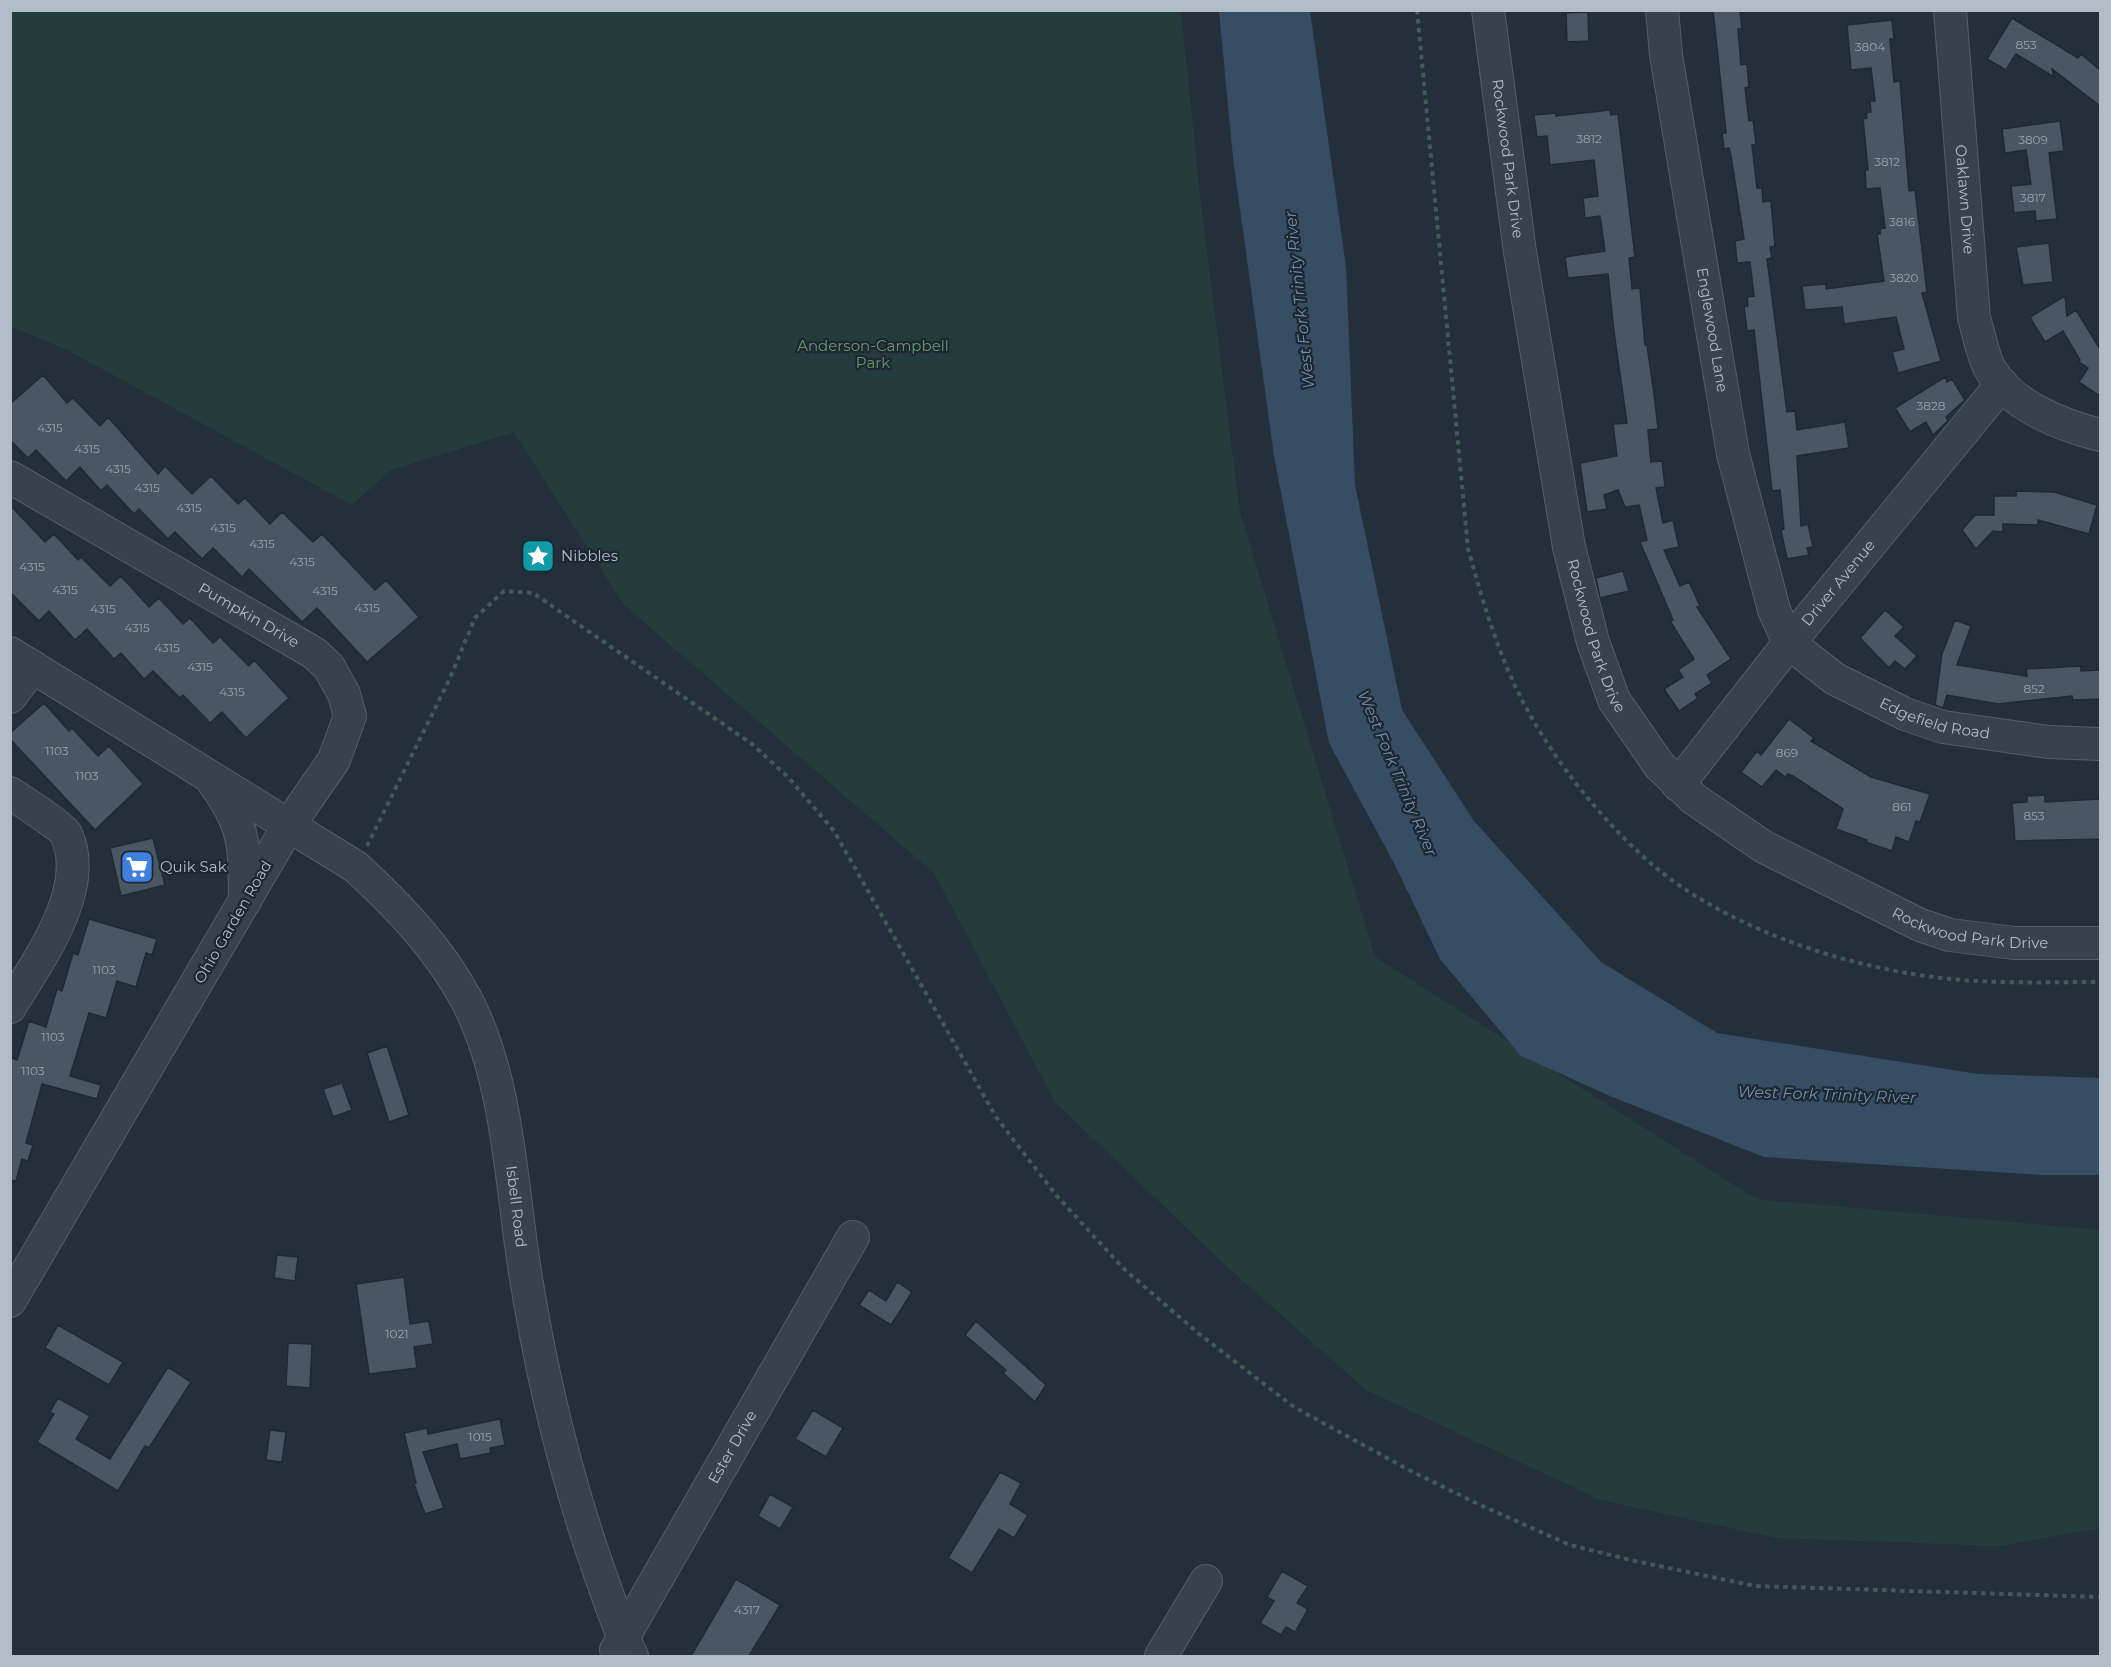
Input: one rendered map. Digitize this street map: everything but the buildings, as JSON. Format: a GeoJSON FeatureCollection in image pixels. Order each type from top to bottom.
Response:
{"type":"FeatureCollection","features":[{"type":"Feature","properties":{"kind":"street","name":"Rockwood Park Drive"},"geometry":{"type":"LineString","coordinates":[[1488,10],[1520,252],[1572,558],[1593,642],[1614,700],[1659,765],[1678,785],[1694,799],[1764,847],[1920,925],[1950,935],[2014,943],[2100,943]]}},
{"type":"Feature","properties":{"kind":"street","name":"Englewood Lane"},"geometry":{"type":"LineString","coordinates":[[1662,10],[1666,55],[1733,454],[1774,610],[1789,643]]}},
{"type":"Feature","properties":{"kind":"street","name":"Oaklawn Drive"},"geometry":{"type":"LineString","coordinates":[[1950,10],[1974,318],[1989,367],[2002,384],[2023,404],[2100,435]]}},
{"type":"Feature","properties":{"kind":"street","name":"Driver Avenue"},"geometry":{"type":"LineString","coordinates":[[1678,785],[1789,643],[2002,384]]}},
{"type":"Feature","properties":{"kind":"street","name":"Pumpkin Drive"},"geometry":{"type":"LineString","coordinates":[[10,477],[314,652],[329,667],[344,694],[350,716],[334,760],[289,825]]}},
{"type":"Feature","properties":{"kind":"street","name":"Edgefield Road"},"geometry":{"type":"LineString","coordinates":[[1789,643],[1835,679],[1924,721],[1944,727],[2048,742],[2100,744]]}},
{"type":"Feature","properties":{"kind":"street"},"geometry":{"type":"LineString","coordinates":[[10,697],[22,660],[289,825]]}},
{"type":"Feature","properties":{"kind":"street"},"geometry":{"type":"LineString","coordinates":[[207,774],[228,803],[244,840],[245,901]]}},
{"type":"Feature","properties":{"kind":"street"},"geometry":{"type":"LineString","coordinates":[[10,793],[65,832],[72,858],[72,885],[52,937],[10,1007]]}},
{"type":"Feature","properties":{"kind":"street","name":"Isbell Road"},"geometry":{"type":"LineString","coordinates":[[289,825],[356,867],[402,910],[435,950],[466,1000],[498,1084],[524,1263],[544,1374],[570,1478],[622,1650]]}},
{"type":"Feature","properties":{"kind":"street","name":"Ohio Garden Road"},"geometry":{"type":"LineString","coordinates":[[10,1301],[289,825]]}},
{"type":"Feature","properties":{"kind":"street","name":"Ester Drive"},"geometry":{"type":"LineString","coordinates":[[622,1650],[853,1237]]}},
{"type":"Feature","properties":{"kind":"street"},"geometry":{"type":"LineString","coordinates":[[1161,1656],[1206,1581]]}},
{"type":"Feature","properties":{"kind":"path"},"geometry":{"type":"LineString","coordinates":[[356,867],[450,678],[475,618],[504,591],[533,593],[752,744],[788,777],[834,831],[996,1118],[1056,1195],[1124,1269],[1198,1333],[1294,1407],[1407,1469],[1476,1503],[1570,1545],[1635,1561],[1755,1586],[2100,1597]]}},
{"type":"Feature","properties":{"kind":"green space","name":"Anderson-Campbell Park"},"geometry":{"type":"Polygon","coordinates":[[[10,11],[1181,11],[1201,206],[1240,512],[1375,957],[1756,1199],[2100,1230],[2100,1528],[2000,1546],[1776,1538],[1601,1500],[1366,1390],[1223,1263],[1055,1102],[934,873],[624,605],[514,432],[391,470],[352,505],[69,351],[11,326],[10,11]]]}},
{"type":"Feature","properties":{"kind":"water","name":"West Fork Trinity River"},"geometry":{"type":"Polygon","coordinates":[[[1219,11],[1310,11],[1346,267],[1355,485],[1402,710],[1474,821],[1601,962],[1717,1033],[1978,1074],[2100,1078],[2100,1175],[2042,1175],[1764,1157],[1610,1096],[1521,1056],[1440,959],[1395,865],[1329,743],[1274,456],[1233,158],[1219,11]]]}},
{"type":"Feature","properties":{"kind":"place","name":"Nibbles"},"geometry":{"type":"Point","coordinates":[538,556]}},
{"type":"Feature","properties":{"kind":"place","name":"Quik Sak"},"geometry":{"type":"Point","coordinates":[137,867]}}]}
